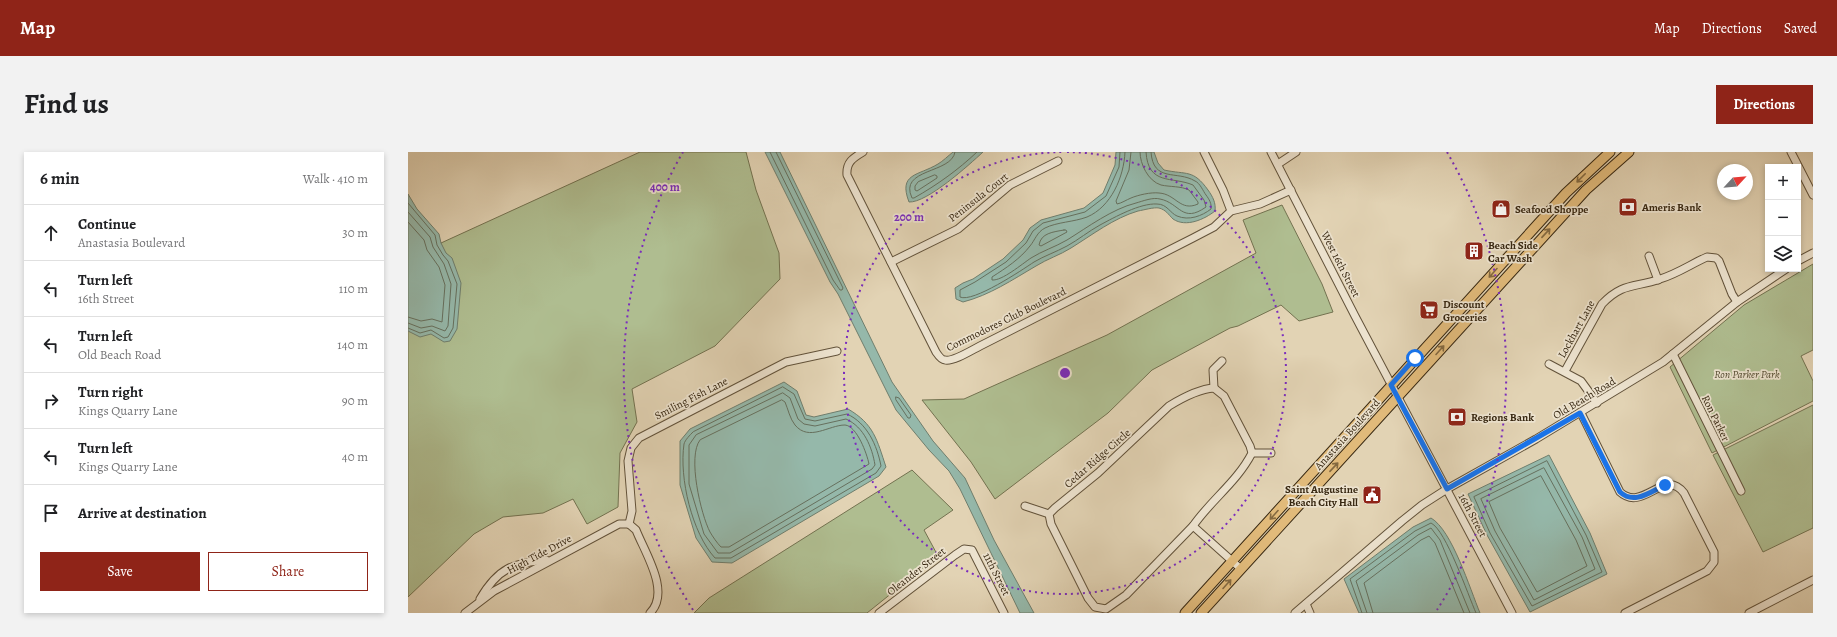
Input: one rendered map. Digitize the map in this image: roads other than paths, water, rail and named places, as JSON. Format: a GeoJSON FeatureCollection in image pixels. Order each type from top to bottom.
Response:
{"type":"FeatureCollection","features":[{"type":"Feature","properties":{"kind":"main road","name":"Anastasia Boulevard"},"geometry":{"type":"LineString","coordinates":[[1185,613],[1566,193],[1610,152]]}},
{"type":"Feature","properties":{"kind":"main road","name":"Anastasia Boulevard"},"geometry":{"type":"LineString","coordinates":[[1201,613],[1586,190],[1629,152]]}},
{"type":"Feature","properties":{"kind":"street","name":"Commodores Club Boulevard"},"geometry":{"type":"LineString","coordinates":[[863,152],[852,158],[848,163],[847,175],[936,352],[946,361],[987,343],[1194,238],[1214,227],[1231,211],[1260,204],[1291,190]]}},
{"type":"Feature","properties":{"kind":"street"},"geometry":{"type":"LineString","coordinates":[[1204,152],[1223,190],[1231,211]]}},
{"type":"Feature","properties":{"kind":"street","name":"West 16th Street"},"geometry":{"type":"LineString","coordinates":[[1271,152],[1391,385]]}},
{"type":"Feature","properties":{"kind":"street"},"geometry":{"type":"LineString","coordinates":[[1278,164],[1296,152]]}},
{"type":"Feature","properties":{"kind":"street"},"geometry":{"type":"LineString","coordinates":[[1791,152],[1813,195]]}},
{"type":"Feature","properties":{"kind":"street","name":"Peninsula Court"},"geometry":{"type":"LineString","coordinates":[[891,262],[958,229],[1010,185],[1058,161]]}},
{"type":"Feature","properties":{"kind":"street"},"geometry":{"type":"LineString","coordinates":[[1801,259],[1813,253]]}},
{"type":"Feature","properties":{"kind":"street"},"geometry":{"type":"LineString","coordinates":[[1649,256],[1658,280]]}},
{"type":"Feature","properties":{"kind":"street","name":"Lockhart Lane"},"geometry":{"type":"LineString","coordinates":[[1565,371],[1598,310],[1617,290],[1658,280],[1701,260],[1712,257],[1719,261],[1737,302]]}},
{"type":"Feature","properties":{"kind":"street","name":"Old Beach Road"},"geometry":{"type":"LineString","coordinates":[[1295,613],[1402,521],[1447,489],[1597,403],[1673,354],[1737,302],[1782,272]]}},
{"type":"Feature","properties":{"kind":"street","name":"Smiling Fish Lane"},"geometry":{"type":"LineString","coordinates":[[629,524],[632,511],[628,461],[631,448],[639,438],[786,362],[837,351]]}},
{"type":"Feature","properties":{"kind":"street","name":"Ron Parker"},"geometry":{"type":"LineString","coordinates":[[1673,354],[1741,491]]}},
{"type":"Feature","properties":{"kind":"street"},"geometry":{"type":"LineString","coordinates":[[1222,361],[1213,370],[1214,388],[1224,396],[1252,453]]}},
{"type":"Feature","properties":{"kind":"street"},"geometry":{"type":"LineString","coordinates":[[1549,364],[1565,371],[1581,381],[1597,403]]}},
{"type":"Feature","properties":{"kind":"street","name":"16th Street"},"geometry":{"type":"LineString","coordinates":[[1391,385],[1512,613]]}},
{"type":"Feature","properties":{"kind":"street","name":"Cedar Ridge Circle"},"geometry":{"type":"LineString","coordinates":[[1049,514],[1098,473],[1169,406],[1180,399],[1202,390],[1214,388]]}},
{"type":"Feature","properties":{"kind":"street"},"geometry":{"type":"LineString","coordinates":[[1580,413],[1620,492],[1624,496],[1634,498],[1665,485],[1677,486],[1684,493],[1714,552],[1714,562],[1707,571],[1625,613]]}},
{"type":"Feature","properties":{"kind":"street"},"geometry":{"type":"LineString","coordinates":[[1252,453],[1271,453]]}},
{"type":"Feature","properties":{"kind":"street"},"geometry":{"type":"LineString","coordinates":[[1025,506],[1049,514],[1052,524],[1088,598],[1095,607],[1106,609],[1111,607],[1126,595],[1193,526],[1200,516],[1232,483],[1247,463],[1252,453]]}},
{"type":"Feature","properties":{"kind":"street","name":"High Tide Drive"},"geometry":{"type":"LineString","coordinates":[[465,613],[494,591],[551,560],[619,524],[629,524]]}},
{"type":"Feature","properties":{"kind":"street"},"geometry":{"type":"LineString","coordinates":[[629,524],[636,530],[659,586],[658,598],[654,609],[650,613]]}},
{"type":"Feature","properties":{"kind":"street"},"geometry":{"type":"LineString","coordinates":[[1193,526],[1241,569]]}},
{"type":"Feature","properties":{"kind":"street","name":"Oleander Street"},"geometry":{"type":"LineString","coordinates":[[879,613],[955,555],[967,550]]}},
{"type":"Feature","properties":{"kind":"street","name":"11th Street"},"geometry":{"type":"LineString","coordinates":[[967,550],[972,550],[1004,613]]}},
{"type":"Feature","properties":{"kind":"street"},"geometry":{"type":"LineString","coordinates":[[478,603],[491,583],[505,569],[522,562],[551,560]]}},
{"type":"Feature","properties":{"kind":"street"},"geometry":{"type":"LineString","coordinates":[[1748,613],[1813,580]]}},
{"type":"Feature","properties":{"kind":"street"},"geometry":{"type":"LineString","coordinates":[[1306,604],[1310,613]]}},
{"type":"Feature","properties":{"kind":"street"},"geometry":{"type":"LineString","coordinates":[[1111,607],[1116,613]]}},
{"type":"Feature","properties":{"kind":"water"},"geometry":{"type":"Polygon","coordinates":[[[765,152],[780,152],[892,382],[933,441],[965,478],[994,540],[1034,613],[1020,613],[960,489],[949,471],[929,450],[896,410],[765,152]]]}},
{"type":"Feature","properties":{"kind":"water"},"geometry":{"type":"Polygon","coordinates":[[[953,152],[983,152],[937,190],[917,201],[909,202],[906,193],[908,180],[938,164],[953,152]]]}},
{"type":"Feature","properties":{"kind":"water"},"geometry":{"type":"Polygon","coordinates":[[[1116,152],[1154,152],[1158,163],[1164,170],[1189,174],[1203,183],[1213,198],[1215,203],[1215,211],[1206,217],[1189,223],[1178,222],[1159,208],[1152,208],[1129,214],[1103,227],[1067,250],[992,291],[963,302],[956,299],[955,288],[973,279],[1003,259],[1023,240],[1030,228],[1041,220],[1084,208],[1103,193],[1115,165],[1116,152]]]}},
{"type":"Feature","properties":{"kind":"water"},"geometry":{"type":"Polygon","coordinates":[[[408,194],[417,209],[439,234],[441,243],[446,253],[452,258],[461,283],[457,329],[450,341],[444,342],[431,334],[420,337],[408,331],[408,194]]]}},
{"type":"Feature","properties":{"kind":"water"},"geometry":{"type":"Polygon","coordinates":[[[784,382],[797,391],[806,415],[814,417],[848,409],[857,415],[869,427],[877,441],[886,467],[879,476],[732,563],[712,562],[696,538],[680,485],[680,441],[690,429],[784,382]]]}},
{"type":"Feature","properties":{"kind":"water"},"geometry":{"type":"Polygon","coordinates":[[[1549,455],[1590,533],[1607,574],[1530,612],[1487,535],[1468,494],[1549,455]]]}},
{"type":"Feature","properties":{"kind":"water"},"geometry":{"type":"Polygon","coordinates":[[[1431,518],[1439,525],[1453,547],[1480,613],[1359,613],[1344,579],[1413,527],[1431,518]]]}},
{"type":"Feature","properties":{"kind":"place","name":"Ameris Bank"},"geometry":{"type":"Point","coordinates":[1628,207]}},
{"type":"Feature","properties":{"kind":"place","name":"Seafood Shoppe"},"geometry":{"type":"Point","coordinates":[1501,209]}},
{"type":"Feature","properties":{"kind":"place","name":"Beach Side Car Wash"},"geometry":{"type":"Point","coordinates":[1474,251]}},
{"type":"Feature","properties":{"kind":"place","name":"Discount Groceries"},"geometry":{"type":"Point","coordinates":[1429,310]}},
{"type":"Feature","properties":{"kind":"place","name":"Regions Bank"},"geometry":{"type":"Point","coordinates":[1457,417]}},
{"type":"Feature","properties":{"kind":"place","name":"Saint Augustine Beach City Hall"},"geometry":{"type":"Point","coordinates":[1372,495]}},
{"type":"Feature","properties":{"kind":"park label","name":"Ron Parker Park"},"geometry":{"type":"Point","coordinates":[1747,374]}}]}
